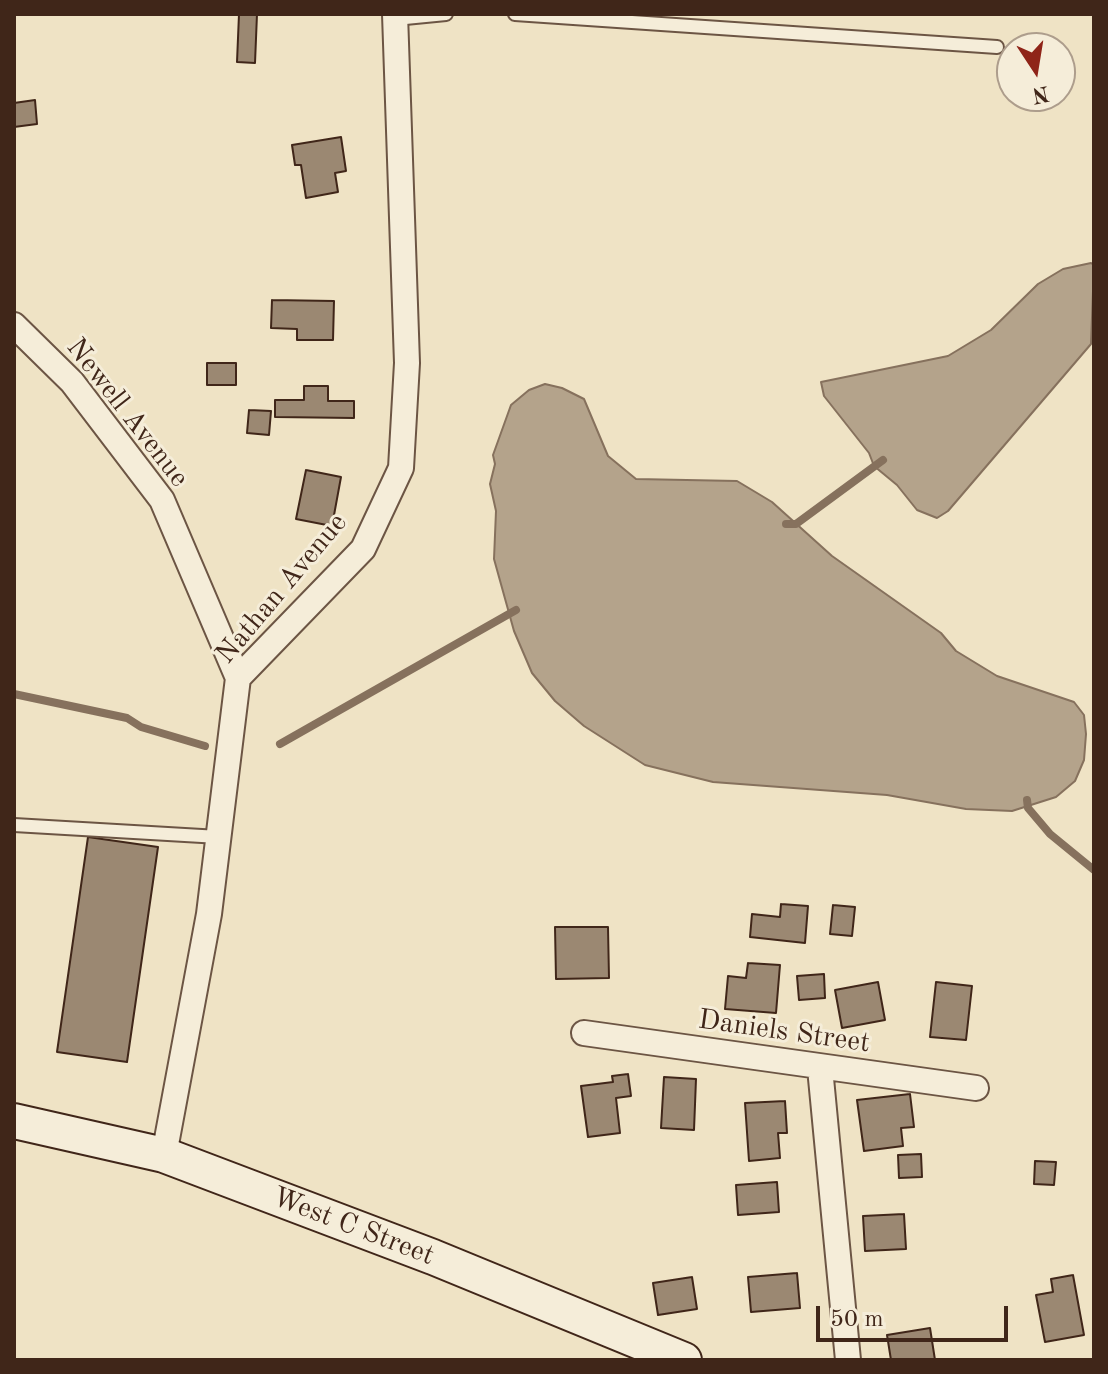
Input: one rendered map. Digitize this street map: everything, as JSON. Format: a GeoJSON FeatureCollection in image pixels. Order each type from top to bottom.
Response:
{"type":"FeatureCollection","features":[{"type":"Feature","properties":{"kind":"main road","name":"West C Street"},"geometry":{"type":"LineString","coordinates":[[14,1121],[164,1155],[433,1257],[684,1360]]}},
{"type":"Feature","properties":{"kind":"street","name":"Nathan Avenue"},"geometry":{"type":"LineString","coordinates":[[164,1155],[209,914],[238,678],[363,549],[401,468],[407,363],[395,17]]}},
{"type":"Feature","properties":{"kind":"street","name":"Newell Avenue"},"geometry":{"type":"LineString","coordinates":[[14,325],[72,382],[162,500],[238,678]]}},
{"type":"Feature","properties":{"kind":"street","name":"Daniels Street"},"geometry":{"type":"LineString","coordinates":[[584,1033],[976,1088]]}},
{"type":"Feature","properties":{"kind":"street"},"geometry":{"type":"LineString","coordinates":[[820,1068],[848,1360]]}},
{"type":"Feature","properties":{"kind":"lane"},"geometry":{"type":"LineString","coordinates":[[395,17],[446,14]]}},
{"type":"Feature","properties":{"kind":"lane"},"geometry":{"type":"LineString","coordinates":[[515,14],[996,47]]}},
{"type":"Feature","properties":{"kind":"lane"},"geometry":{"type":"LineString","coordinates":[[14,825],[219,837]]}},
{"type":"Feature","properties":{"kind":"shaded area"},"geometry":{"type":"Polygon","coordinates":[[[1094,265],[1091,344],[948,511],[937,518],[917,510],[897,485],[874,466],[869,453],[824,396],[821,382],[948,356],[991,330],[1038,284],[1063,269],[1094,265]]]}},
{"type":"Feature","properties":{"kind":"shaded area"},"geometry":{"type":"Polygon","coordinates":[[[545,384],[584,399],[608,456],[636,479],[737,481],[772,502],[832,556],[941,633],[956,651],[997,676],[1074,702],[1084,715],[1086,734],[1084,760],[1075,781],[1056,797],[1012,811],[966,809],[887,795],[713,782],[645,765],[584,726],[555,701],[532,673],[514,631],[494,559],[496,511],[490,484],[495,464],[493,455],[511,405],[529,390],[545,384]]]}},
{"type":"Feature","properties":{"kind":"building"},"geometry":{"type":"Polygon","coordinates":[[[239,14],[257,14],[255,63],[237,62],[239,14]]]}},
{"type":"Feature","properties":{"kind":"building"},"geometry":{"type":"Polygon","coordinates":[[[35,100],[37,124],[14,127],[14,103],[35,100]]]}},
{"type":"Feature","properties":{"kind":"building"},"geometry":{"type":"Polygon","coordinates":[[[341,137],[346,171],[335,173],[338,192],[306,198],[301,165],[295,165],[292,145],[341,137]]]}},
{"type":"Feature","properties":{"kind":"building"},"geometry":{"type":"Polygon","coordinates":[[[272,300],[334,301],[333,340],[297,340],[297,329],[271,328],[272,300]]]}},
{"type":"Feature","properties":{"kind":"building"},"geometry":{"type":"Polygon","coordinates":[[[207,363],[236,363],[236,385],[207,385],[207,363]]]}},
{"type":"Feature","properties":{"kind":"building"},"geometry":{"type":"Polygon","coordinates":[[[304,386],[328,386],[328,401],[354,401],[354,418],[275,417],[275,400],[304,400],[304,386]]]}},
{"type":"Feature","properties":{"kind":"building"},"geometry":{"type":"Polygon","coordinates":[[[249,410],[271,411],[269,435],[247,433],[249,410]]]}},
{"type":"Feature","properties":{"kind":"building"},"geometry":{"type":"Polygon","coordinates":[[[306,470],[341,477],[332,526],[296,519],[306,470]]]}},
{"type":"Feature","properties":{"kind":"building"},"geometry":{"type":"Polygon","coordinates":[[[88,837],[158,847],[127,1062],[57,1052],[88,837]]]}},
{"type":"Feature","properties":{"kind":"building"},"geometry":{"type":"Polygon","coordinates":[[[781,904],[808,906],[805,943],[750,937],[752,914],[780,917],[781,904]]]}},
{"type":"Feature","properties":{"kind":"building"},"geometry":{"type":"Polygon","coordinates":[[[833,905],[855,907],[852,936],[830,934],[833,905]]]}},
{"type":"Feature","properties":{"kind":"building"},"geometry":{"type":"Polygon","coordinates":[[[555,927],[608,927],[609,978],[556,979],[555,927]]]}},
{"type":"Feature","properties":{"kind":"building"},"geometry":{"type":"Polygon","coordinates":[[[748,963],[780,965],[776,1013],[725,1009],[728,976],[746,978],[748,963]]]}},
{"type":"Feature","properties":{"kind":"building"},"geometry":{"type":"Polygon","coordinates":[[[824,974],[825,998],[799,1000],[797,976],[824,974]]]}},
{"type":"Feature","properties":{"kind":"building"},"geometry":{"type":"Polygon","coordinates":[[[878,982],[885,1020],[842,1028],[835,990],[878,982]]]}},
{"type":"Feature","properties":{"kind":"building"},"geometry":{"type":"Polygon","coordinates":[[[936,982],[972,986],[966,1040],[930,1037],[936,982]]]}},
{"type":"Feature","properties":{"kind":"building"},"geometry":{"type":"Polygon","coordinates":[[[628,1074],[631,1096],[616,1098],[620,1133],[588,1137],[581,1086],[613,1082],[612,1076],[628,1074]]]}},
{"type":"Feature","properties":{"kind":"building"},"geometry":{"type":"Polygon","coordinates":[[[664,1077],[696,1079],[694,1130],[661,1128],[664,1077]]]}},
{"type":"Feature","properties":{"kind":"building"},"geometry":{"type":"Polygon","coordinates":[[[910,1094],[914,1127],[901,1128],[903,1146],[864,1151],[857,1100],[910,1094]]]}},
{"type":"Feature","properties":{"kind":"building"},"geometry":{"type":"Polygon","coordinates":[[[785,1101],[787,1133],[778,1133],[780,1158],[749,1161],[745,1103],[785,1101]]]}},
{"type":"Feature","properties":{"kind":"building"},"geometry":{"type":"Polygon","coordinates":[[[921,1154],[922,1177],[899,1178],[898,1155],[921,1154]]]}},
{"type":"Feature","properties":{"kind":"building"},"geometry":{"type":"Polygon","coordinates":[[[1035,1161],[1056,1162],[1054,1185],[1034,1184],[1035,1161]]]}},
{"type":"Feature","properties":{"kind":"building"},"geometry":{"type":"Polygon","coordinates":[[[777,1182],[779,1212],[738,1215],[736,1185],[777,1182]]]}},
{"type":"Feature","properties":{"kind":"building"},"geometry":{"type":"Polygon","coordinates":[[[904,1214],[906,1249],[865,1251],[863,1216],[904,1214]]]}},
{"type":"Feature","properties":{"kind":"building"},"geometry":{"type":"Polygon","coordinates":[[[797,1273],[800,1308],[751,1312],[748,1277],[797,1273]]]}},
{"type":"Feature","properties":{"kind":"building"},"geometry":{"type":"Polygon","coordinates":[[[1073,1275],[1084,1335],[1045,1342],[1036,1295],[1053,1292],[1051,1279],[1073,1275]]]}},
{"type":"Feature","properties":{"kind":"building"},"geometry":{"type":"Polygon","coordinates":[[[692,1277],[697,1309],[658,1315],[653,1283],[692,1277]]]}},
{"type":"Feature","properties":{"kind":"building"},"geometry":{"type":"Polygon","coordinates":[[[930,1328],[935,1360],[891,1360],[887,1335],[930,1328]]]}},
{"type":"Feature","properties":{"kind":"waterway"},"geometry":{"type":"LineString","coordinates":[[786,524],[796,524],[883,460]]}},
{"type":"Feature","properties":{"kind":"waterway"},"geometry":{"type":"LineString","coordinates":[[280,744],[516,610]]}},
{"type":"Feature","properties":{"kind":"waterway"},"geometry":{"type":"LineString","coordinates":[[14,694],[127,718],[141,727],[205,746]]}},
{"type":"Feature","properties":{"kind":"waterway"},"geometry":{"type":"LineString","coordinates":[[1027,800],[1028,808],[1050,834],[1094,870]]}}]}
